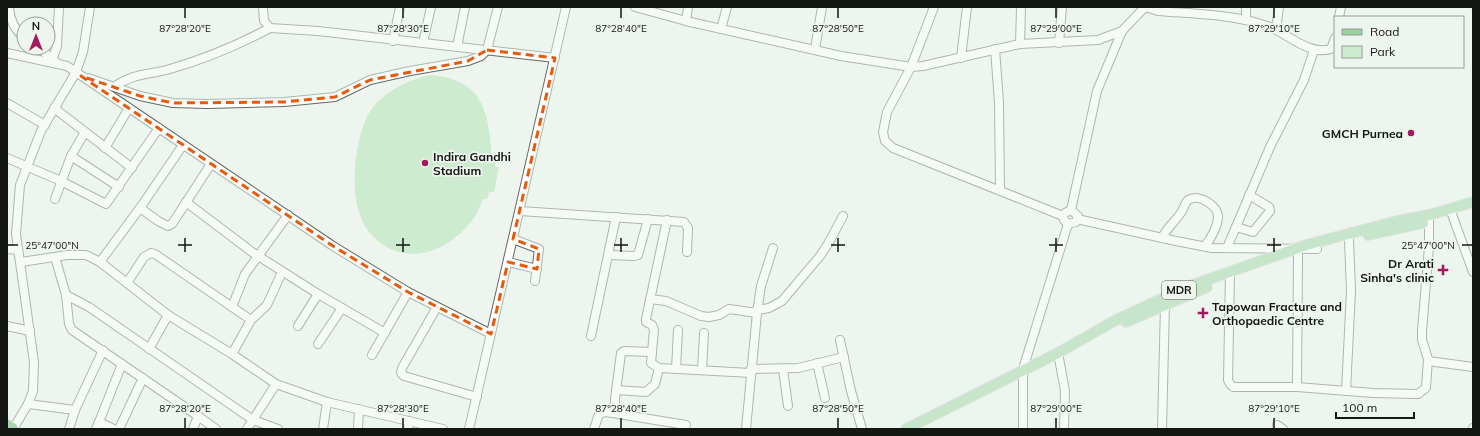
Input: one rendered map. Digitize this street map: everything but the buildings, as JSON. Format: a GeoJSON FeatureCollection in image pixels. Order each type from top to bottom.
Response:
{"type":"FeatureCollection","features":[{"type":"Feature","properties":{"kind":"highway"},"geometry":{"type":"LineString","coordinates":[[7,426],[12,429]]}},
{"type":"Feature","properties":{"kind":"main road","name":"MDR"},"geometry":{"type":"LineString","coordinates":[[1451,212],[1473,202]]}},
{"type":"Feature","properties":{"kind":"main road","name":"MDR"},"geometry":{"type":"LineString","coordinates":[[1298,252],[1317,249],[1451,212],[1473,208]]}},
{"type":"Feature","properties":{"kind":"main road","name":"MDR"},"geometry":{"type":"LineString","coordinates":[[1059,356],[1114,321],[1166,296],[1397,221],[1429,218]]}},
{"type":"Feature","properties":{"kind":"main road","name":"MDR"},"geometry":{"type":"LineString","coordinates":[[906,429],[1059,356],[1117,326],[1230,276]]}},
{"type":"Feature","properties":{"kind":"main road","name":"MDR"},"geometry":{"type":"LineString","coordinates":[[920,429],[1023,373]]}},
{"type":"Feature","properties":{"kind":"street"},"geometry":{"type":"LineString","coordinates":[[9,7],[10,15],[16,30]]}},
{"type":"Feature","properties":{"kind":"street"},"geometry":{"type":"LineString","coordinates":[[55,61],[59,7]]}},
{"type":"Feature","properties":{"kind":"street"},"geometry":{"type":"LineString","coordinates":[[12,429],[28,404],[33,391],[34,362],[16,234],[20,185],[44,125],[54,108],[79,74],[90,7]]}},
{"type":"Feature","properties":{"kind":"street"},"geometry":{"type":"LineString","coordinates":[[263,7],[264,21],[270,28]]}},
{"type":"Feature","properties":{"kind":"street"},"geometry":{"type":"LineString","coordinates":[[393,41],[400,7]]}},
{"type":"Feature","properties":{"kind":"street"},"geometry":{"type":"LineString","coordinates":[[423,43],[431,7]]}},
{"type":"Feature","properties":{"kind":"street"},"geometry":{"type":"LineString","coordinates":[[457,47],[465,7]]}},
{"type":"Feature","properties":{"kind":"street"},"geometry":{"type":"LineString","coordinates":[[79,74],[140,96],[173,102],[253,103],[335,97],[370,80],[410,70],[468,61],[481,56],[487,50],[498,7]]}},
{"type":"Feature","properties":{"kind":"street"},"geometry":{"type":"LineString","coordinates":[[469,429],[566,7]]}},
{"type":"Feature","properties":{"kind":"street"},"geometry":{"type":"LineString","coordinates":[[640,7],[686,21],[841,56],[912,67],[961,58],[1020,44],[1098,40],[1122,31]]}},
{"type":"Feature","properties":{"kind":"street"},"geometry":{"type":"LineString","coordinates":[[686,21],[688,7]]}},
{"type":"Feature","properties":{"kind":"street"},"geometry":{"type":"LineString","coordinates":[[721,29],[727,7]]}},
{"type":"Feature","properties":{"kind":"street"},"geometry":{"type":"LineString","coordinates":[[815,50],[822,7]]}},
{"type":"Feature","properties":{"kind":"street"},"geometry":{"type":"LineString","coordinates":[[934,7],[912,67],[887,112],[883,132],[885,141],[893,148],[1063,216],[1064,220],[1068,224]]}},
{"type":"Feature","properties":{"kind":"street"},"geometry":{"type":"LineString","coordinates":[[961,58],[966,7]]}},
{"type":"Feature","properties":{"kind":"street"},"geometry":{"type":"LineString","coordinates":[[1020,44],[1021,7]]}},
{"type":"Feature","properties":{"kind":"street"},"geometry":{"type":"LineString","coordinates":[[1059,43],[1062,7]]}},
{"type":"Feature","properties":{"kind":"street"},"geometry":{"type":"LineString","coordinates":[[1071,210],[1096,91],[1122,31],[1146,7],[1158,11],[1246,20],[1276,30],[1314,50],[1325,51],[1331,49],[1334,41]]}},
{"type":"Feature","properties":{"kind":"street"},"geometry":{"type":"LineString","coordinates":[[1246,7],[1246,20]]}},
{"type":"Feature","properties":{"kind":"street"},"geometry":{"type":"LineString","coordinates":[[1276,30],[1279,7]]}},
{"type":"Feature","properties":{"kind":"street"},"geometry":{"type":"LineString","coordinates":[[115,86],[127,78],[136,75],[170,69],[235,47],[270,28],[318,31],[393,41],[555,58]]}},
{"type":"Feature","properties":{"kind":"street"},"geometry":{"type":"LineString","coordinates":[[995,49],[999,102],[1000,191]]}},
{"type":"Feature","properties":{"kind":"street"},"geometry":{"type":"LineString","coordinates":[[1227,248],[1270,147],[1304,80],[1314,50]]}},
{"type":"Feature","properties":{"kind":"street"},"geometry":{"type":"LineString","coordinates":[[7,53],[55,61]]}},
{"type":"Feature","properties":{"kind":"street"},"geometry":{"type":"LineString","coordinates":[[49,56],[130,108],[333,246],[408,292],[491,334]]}},
{"type":"Feature","properties":{"kind":"street"},"geometry":{"type":"LineString","coordinates":[[7,103],[44,125]]}},
{"type":"Feature","properties":{"kind":"street"},"geometry":{"type":"LineString","coordinates":[[54,108],[132,168]]}},
{"type":"Feature","properties":{"kind":"street"},"geometry":{"type":"LineString","coordinates":[[105,148],[130,108]]}},
{"type":"Feature","properties":{"kind":"street"},"geometry":{"type":"LineString","coordinates":[[7,158],[61,181],[106,204],[158,128]]}},
{"type":"Feature","properties":{"kind":"street"},"geometry":{"type":"LineString","coordinates":[[55,198],[71,156],[85,132]]}},
{"type":"Feature","properties":{"kind":"street"},"geometry":{"type":"LineString","coordinates":[[100,262],[140,208],[183,145]]}},
{"type":"Feature","properties":{"kind":"street"},"geometry":{"type":"LineString","coordinates":[[71,156],[119,187]]}},
{"type":"Feature","properties":{"kind":"street"},"geometry":{"type":"LineString","coordinates":[[140,208],[158,221],[168,226],[211,164]]}},
{"type":"Feature","properties":{"kind":"street"},"geometry":{"type":"LineString","coordinates":[[1236,227],[1249,232],[1255,231],[1270,212],[1269,207],[1250,195]]}},
{"type":"Feature","properties":{"kind":"street"},"geometry":{"type":"LineString","coordinates":[[1162,238],[1168,226],[1182,210],[1187,201],[1190,199],[1202,199],[1213,207],[1218,214],[1216,227],[1205,246]]}},
{"type":"Feature","properties":{"kind":"street"},"geometry":{"type":"LineString","coordinates":[[186,202],[282,272],[385,333]]}},
{"type":"Feature","properties":{"kind":"street"},"geometry":{"type":"LineString","coordinates":[[1063,216],[1065,212],[1071,210]]}},
{"type":"Feature","properties":{"kind":"street"},"geometry":{"type":"LineString","coordinates":[[1071,210],[1077,214],[1077,219]]}},
{"type":"Feature","properties":{"kind":"street"},"geometry":{"type":"LineString","coordinates":[[520,211],[684,222],[687,225],[687,252]]}},
{"type":"Feature","properties":{"kind":"street"},"geometry":{"type":"LineString","coordinates":[[1451,212],[1473,272]]}},
{"type":"Feature","properties":{"kind":"street"},"geometry":{"type":"LineString","coordinates":[[232,307],[245,274],[288,216]]}},
{"type":"Feature","properties":{"kind":"street"},"geometry":{"type":"LineString","coordinates":[[650,299],[666,301],[702,316],[709,317],[719,315],[729,309],[757,312],[769,308],[782,301],[820,256],[843,216]]}},
{"type":"Feature","properties":{"kind":"street"},"geometry":{"type":"LineString","coordinates":[[591,336],[616,217]]}},
{"type":"Feature","properties":{"kind":"street"},"geometry":{"type":"LineString","coordinates":[[1230,276],[1228,380],[1230,384],[1238,388],[1297,387],[1418,394],[1426,388],[1428,361],[1422,336],[1429,246],[1429,218]]}},
{"type":"Feature","properties":{"kind":"street"},"geometry":{"type":"LineString","coordinates":[[609,255],[638,255],[648,219]]}},
{"type":"Feature","properties":{"kind":"street"},"geometry":{"type":"LineString","coordinates":[[1068,224],[1074,223],[1077,219]]}},
{"type":"Feature","properties":{"kind":"street"},"geometry":{"type":"LineString","coordinates":[[1077,219],[1205,246],[1298,252],[1297,387]]}},
{"type":"Feature","properties":{"kind":"street"},"geometry":{"type":"LineString","coordinates":[[667,220],[646,319],[654,330],[651,363],[659,368],[751,371],[783,369],[844,357]]}},
{"type":"Feature","properties":{"kind":"street"},"geometry":{"type":"LineString","coordinates":[[1023,429],[1023,373],[1068,224]]}},
{"type":"Feature","properties":{"kind":"street"},"geometry":{"type":"LineString","coordinates":[[513,239],[539,249],[535,281]]}},
{"type":"Feature","properties":{"kind":"street"},"geometry":{"type":"LineString","coordinates":[[1346,391],[1351,291],[1349,240]]}},
{"type":"Feature","properties":{"kind":"street"},"geometry":{"type":"LineString","coordinates":[[746,429],[757,312],[761,286],[773,248]]}},
{"type":"Feature","properties":{"kind":"street"},"geometry":{"type":"LineString","coordinates":[[7,249],[18,250]]}},
{"type":"Feature","properties":{"kind":"street"},"geometry":{"type":"LineString","coordinates":[[127,283],[144,257],[151,253],[155,254],[251,320]]}},
{"type":"Feature","properties":{"kind":"street"},"geometry":{"type":"LineString","coordinates":[[21,262],[55,257],[86,255],[100,262],[168,315],[232,354],[276,384],[327,402],[358,409],[408,425],[443,429]]}},
{"type":"Feature","properties":{"kind":"street"},"geometry":{"type":"LineString","coordinates":[[55,257],[66,295],[69,324],[72,330],[216,429]]}},
{"type":"Feature","properties":{"kind":"street"},"geometry":{"type":"LineString","coordinates":[[508,262],[537,269]]}},
{"type":"Feature","properties":{"kind":"street"},"geometry":{"type":"LineString","coordinates":[[232,354],[251,320],[267,304],[282,272]]}},
{"type":"Feature","properties":{"kind":"street"},"geometry":{"type":"LineString","coordinates":[[372,355],[408,292]]}},
{"type":"Feature","properties":{"kind":"street"},"geometry":{"type":"LineString","coordinates":[[298,326],[318,294]]}},
{"type":"Feature","properties":{"kind":"street"},"geometry":{"type":"LineString","coordinates":[[66,295],[89,307],[253,420],[278,429]]}},
{"type":"Feature","properties":{"kind":"street"},"geometry":{"type":"LineString","coordinates":[[1162,429],[1166,304]]}},
{"type":"Feature","properties":{"kind":"street"},"geometry":{"type":"LineString","coordinates":[[437,307],[402,368],[401,373],[404,376],[476,397]]}},
{"type":"Feature","properties":{"kind":"street"},"geometry":{"type":"LineString","coordinates":[[318,344],[342,308]]}},
{"type":"Feature","properties":{"kind":"street"},"geometry":{"type":"LineString","coordinates":[[149,349],[168,315]]}},
{"type":"Feature","properties":{"kind":"street"},"geometry":{"type":"LineString","coordinates":[[7,326],[30,331]]}},
{"type":"Feature","properties":{"kind":"street"},"geometry":{"type":"LineString","coordinates":[[676,369],[678,330]]}},
{"type":"Feature","properties":{"kind":"street"},"geometry":{"type":"LineString","coordinates":[[702,370],[704,333]]}},
{"type":"Feature","properties":{"kind":"street"},"geometry":{"type":"LineString","coordinates":[[840,340],[850,391],[862,429]]}},
{"type":"Feature","properties":{"kind":"street"},"geometry":{"type":"LineString","coordinates":[[69,429],[74,410],[103,350]]}},
{"type":"Feature","properties":{"kind":"street"},"geometry":{"type":"LineString","coordinates":[[615,412],[616,390],[621,353],[624,351],[652,352]]}},
{"type":"Feature","properties":{"kind":"street"},"geometry":{"type":"LineString","coordinates":[[1059,356],[1065,391],[1064,429]]}},
{"type":"Feature","properties":{"kind":"street"},"geometry":{"type":"LineString","coordinates":[[1428,361],[1473,367]]}},
{"type":"Feature","properties":{"kind":"street"},"geometry":{"type":"LineString","coordinates":[[817,363],[825,398]]}},
{"type":"Feature","properties":{"kind":"street"},"geometry":{"type":"LineString","coordinates":[[114,429],[98,426],[122,364]]}},
{"type":"Feature","properties":{"kind":"street"},"geometry":{"type":"LineString","coordinates":[[616,390],[646,392],[655,384],[659,368]]}},
{"type":"Feature","properties":{"kind":"street"},"geometry":{"type":"LineString","coordinates":[[783,369],[788,406]]}},
{"type":"Feature","properties":{"kind":"street"},"geometry":{"type":"LineString","coordinates":[[119,429],[142,378]]}},
{"type":"Feature","properties":{"kind":"street"},"geometry":{"type":"LineString","coordinates":[[247,429],[276,384]]}},
{"type":"Feature","properties":{"kind":"street"},"geometry":{"type":"LineString","coordinates":[[323,429],[327,402]]}},
{"type":"Feature","properties":{"kind":"street"},"geometry":{"type":"LineString","coordinates":[[28,404],[74,410]]}},
{"type":"Feature","properties":{"kind":"street"},"geometry":{"type":"LineString","coordinates":[[358,409],[358,429]]}},
{"type":"Feature","properties":{"kind":"street"},"geometry":{"type":"LineString","coordinates":[[594,429],[599,414],[602,412],[615,412],[686,425]]}},
{"type":"Feature","properties":{"kind":"street"},"geometry":{"type":"LineString","coordinates":[[193,429],[198,416]]}},
{"type":"Feature","properties":{"kind":"highlighted area"},"geometry":{"type":"Polygon","coordinates":[[[487,50],[555,58],[513,239],[539,249],[537,269],[508,262],[491,334],[408,292],[333,246],[81,76],[140,96],[173,103],[284,102],[335,97],[370,80],[468,61],[487,50]]]}},
{"type":"Feature","properties":{"kind":"green space","name":"Indira Gandhi Stadium"},"geometry":{"type":"Polygon","coordinates":[[[430,75],[448,78],[462,83],[473,91],[480,101],[485,113],[489,127],[492,159],[496,159],[495,167],[499,167],[494,192],[489,192],[487,199],[483,199],[474,218],[463,230],[451,241],[438,248],[424,253],[409,254],[395,251],[382,244],[369,232],[362,221],[357,207],[355,191],[356,158],[363,127],[373,107],[387,94],[403,84],[430,75]]]}},
{"type":"Feature","properties":{"kind":"place","name":"GMCH Purnea"},"geometry":{"type":"Point","coordinates":[1411,133]}},
{"type":"Feature","properties":{"kind":"place","name":"Indira Gandhi Stadium"},"geometry":{"type":"Point","coordinates":[425,163]}},
{"type":"Feature","properties":{"kind":"place","name":"Dr Arati Sinha's clinic"},"geometry":{"type":"Point","coordinates":[1443,270]}},
{"type":"Feature","properties":{"kind":"place","name":"Tapowan Fracture and Orthopaedic Centre"},"geometry":{"type":"Point","coordinates":[1203,313]}}]}
